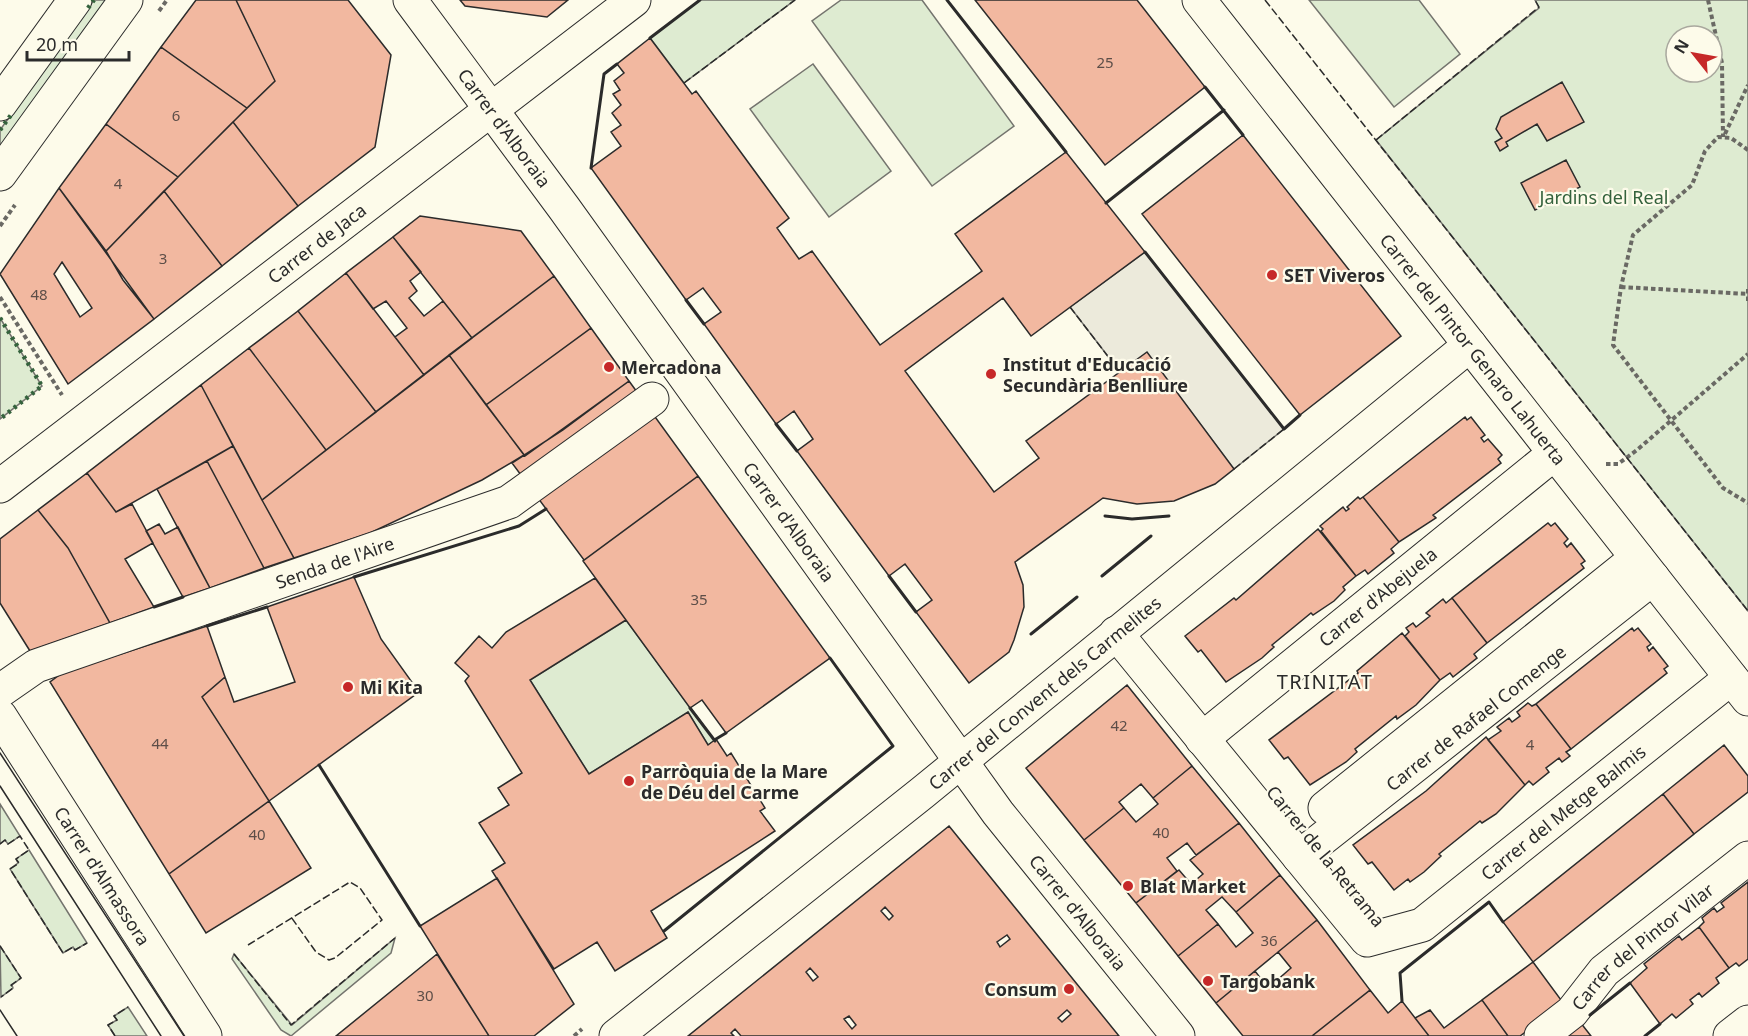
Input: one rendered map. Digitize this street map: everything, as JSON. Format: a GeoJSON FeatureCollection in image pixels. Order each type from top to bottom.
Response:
{"type":"FeatureCollection","features":[{"type":"Feature","properties":{"kind":"street"},"geometry":{"type":"LineString","coordinates":[[0,104],[75,0]]}},
{"type":"Feature","properties":{"kind":"street"},"geometry":{"type":"LineString","coordinates":[[0,174],[126,0]]}},
{"type":"Feature","properties":{"kind":"street","name":"Carrer d'Alboraia"},"geometry":{"type":"LineString","coordinates":[[410,0],[493,111],[963,760],[998,813],[1178,1036]]}},
{"type":"Feature","properties":{"kind":"street","name":"Carrer de Jaca"},"geometry":{"type":"LineString","coordinates":[[0,486],[493,111],[634,0]]}},
{"type":"Feature","properties":{"kind":"street","name":"Carrer del Pintor Genaro Lahuerta"},"geometry":{"type":"LineString","coordinates":[[1199,0],[1740,689]]}},
{"type":"Feature","properties":{"kind":"street","name":"Carrer del Convent dels Carmelites"},"geometry":{"type":"LineString","coordinates":[[616,1036],[963,760],[1470,345]]}},
{"type":"Feature","properties":{"kind":"street","name":"Senda de l'Aire"},"geometry":{"type":"LineString","coordinates":[[0,691],[36,666],[509,502],[652,399]]}},
{"type":"Feature","properties":{"kind":"street","name":"Carrer d'Abejuela"},"geometry":{"type":"LineString","coordinates":[[1217,739],[1561,461]]}},
{"type":"Feature","properties":{"kind":"street","name":"Carrer de Rafael Comenge"},"geometry":{"type":"LineString","coordinates":[[1301,842],[1645,568]]}},
{"type":"Feature","properties":{"kind":"street","name":"Carrer de la Retrama"},"geometry":{"type":"LineString","coordinates":[[1125,626],[1301,842],[1390,935]]}},
{"type":"Feature","properties":{"kind":"street","name":"Carrer del Metge Balmis"},"geometry":{"type":"LineString","coordinates":[[1390,935],[1422,925],[1740,689]]}},
{"type":"Feature","properties":{"kind":"street","name":"Carrer d'Almassora"},"geometry":{"type":"LineString","coordinates":[[0,716],[205,1036]]}},
{"type":"Feature","properties":{"kind":"street","name":"Carrer del Pintor Vilar"},"geometry":{"type":"LineString","coordinates":[[1541,1036],[1572,1012],[1604,971],[1748,858]]}},
{"type":"Feature","properties":{"kind":"street"},"geometry":{"type":"LineString","coordinates":[[1731,1036],[1748,1022]]}},
{"type":"Feature","properties":{"kind":"path"},"geometry":{"type":"LineString","coordinates":[[1708,0],[1722,63],[1723,137]]}},
{"type":"Feature","properties":{"kind":"path"},"geometry":{"type":"LineString","coordinates":[[1723,137],[1748,85]]}},
{"type":"Feature","properties":{"kind":"path"},"geometry":{"type":"LineString","coordinates":[[1748,150],[1731,138],[1718,137],[1705,151],[1692,185],[1633,236],[1621,287],[1613,345],[1723,488],[1748,502]]}},
{"type":"Feature","properties":{"kind":"path"},"geometry":{"type":"LineString","coordinates":[[1621,287],[1747,292],[1748,303]]}},
{"type":"Feature","properties":{"kind":"path"},"geometry":{"type":"LineString","coordinates":[[0,297],[67,402]]}},
{"type":"Feature","properties":{"kind":"path"},"geometry":{"type":"LineString","coordinates":[[1618,464],[1672,421],[1748,354]]}},
{"type":"Feature","properties":{"kind":"green space"},"geometry":{"type":"Polygon","coordinates":[[[94,0],[107,0],[0,147],[0,130],[94,0]]]}},
{"type":"Feature","properties":{"kind":"green space"},"geometry":{"type":"Polygon","coordinates":[[[700,0],[795,0],[684,83],[650,38],[700,0]]]}},
{"type":"Feature","properties":{"kind":"green space"},"geometry":{"type":"Polygon","coordinates":[[[841,0],[922,0],[1014,126],[932,186],[812,21],[841,0]]]}},
{"type":"Feature","properties":{"kind":"green space"},"geometry":{"type":"Polygon","coordinates":[[[1309,0],[1419,0],[1460,54],[1394,107],[1309,0]]]}},
{"type":"Feature","properties":{"kind":"green space","name":"Jardins del Real"},"geometry":{"type":"Polygon","coordinates":[[[1535,0],[1748,0],[1748,611],[1376,140],[1539,8],[1535,0]]]}},
{"type":"Feature","properties":{"kind":"green space"},"geometry":{"type":"Polygon","coordinates":[[[813,64],[891,171],[829,217],[750,109],[813,64]]]}},
{"type":"Feature","properties":{"kind":"green space"},"geometry":{"type":"Polygon","coordinates":[[[0,318],[42,386],[0,419],[0,318]]]}},
{"type":"Feature","properties":{"kind":"green space"},"geometry":{"type":"Polygon","coordinates":[[[626,620],[715,741],[708,745],[688,712],[589,774],[530,680],[626,620]]]}},
{"type":"Feature","properties":{"kind":"green space"},"geometry":{"type":"Polygon","coordinates":[[[0,804],[20,836],[8,844],[5,840],[0,844],[0,804]]]}},
{"type":"Feature","properties":{"kind":"green space"},"geometry":{"type":"Polygon","coordinates":[[[29,850],[87,943],[75,950],[73,947],[63,953],[10,869],[18,863],[16,859],[29,850]]]}},
{"type":"Feature","properties":{"kind":"green space"},"geometry":{"type":"Polygon","coordinates":[[[395,938],[391,953],[291,1036],[281,1030],[232,959],[234,954],[292,1025],[395,938]]]}},
{"type":"Feature","properties":{"kind":"green space"},"geometry":{"type":"Polygon","coordinates":[[[0,946],[21,978],[1,997],[0,946]]]}},
{"type":"Feature","properties":{"kind":"green space"},"geometry":{"type":"Polygon","coordinates":[[[128,1007],[147,1036],[115,1036],[108,1025],[117,1020],[114,1016],[128,1007]]]}},
{"type":"Feature","properties":{"kind":"shaded area"},"geometry":{"type":"Polygon","coordinates":[[[1145,252],[1284,429],[1234,469],[1147,353],[1120,372],[1070,307],[1145,252]]]}},
{"type":"Feature","properties":{"kind":"building"},"geometry":{"type":"Polygon","coordinates":[[[196,0],[236,0],[275,81],[247,108],[161,47],[196,0]]]}},
{"type":"Feature","properties":{"kind":"building"},"geometry":{"type":"Polygon","coordinates":[[[236,0],[348,0],[391,55],[375,147],[298,206],[233,122],[275,81],[236,0]]]}},
{"type":"Feature","properties":{"kind":"building"},"geometry":{"type":"Polygon","coordinates":[[[460,0],[568,0],[547,17],[465,6],[460,0]]]}},
{"type":"Feature","properties":{"kind":"building"},"geometry":{"type":"Polygon","coordinates":[[[975,0],[1137,0],[1205,87],[1105,165],[975,0]]]}},
{"type":"Feature","properties":{"kind":"building"},"geometry":{"type":"Polygon","coordinates":[[[650,38],[692,94],[696,91],[789,218],[777,228],[799,259],[812,251],[880,345],[982,271],[955,234],[1066,152],[1145,252],[1031,336],[1003,298],[905,371],[994,492],[1039,458],[1026,441],[1147,352],[1234,469],[1215,484],[1174,501],[1137,504],[1103,498],[1015,562],[1023,585],[1024,607],[1014,640],[1009,652],[969,683],[916,612],[932,600],[905,564],[889,576],[797,451],[813,439],[794,411],[776,424],[704,324],[721,312],[703,288],[686,300],[591,168],[621,146],[611,132],[621,125],[612,113],[621,105],[613,94],[620,90],[614,81],[624,73],[617,64],[650,38]]]}},
{"type":"Feature","properties":{"kind":"building"},"geometry":{"type":"Polygon","coordinates":[[[161,47],[247,108],[178,177],[106,124],[161,47]]]}},
{"type":"Feature","properties":{"kind":"building"},"geometry":{"type":"Polygon","coordinates":[[[1562,82],[1584,122],[1547,141],[1537,124],[1506,142],[1508,146],[1500,151],[1495,142],[1502,138],[1496,129],[1501,117],[1562,82]]]}},
{"type":"Feature","properties":{"kind":"building"},"geometry":{"type":"Polygon","coordinates":[[[233,122],[298,206],[222,266],[164,191],[233,122]]]}},
{"type":"Feature","properties":{"kind":"building"},"geometry":{"type":"Polygon","coordinates":[[[106,124],[178,177],[106,251],[59,188],[106,124]]]}},
{"type":"Feature","properties":{"kind":"building","name":"SET Viveros"},"geometry":{"type":"Polygon","coordinates":[[[1243,135],[1401,336],[1300,415],[1142,214],[1243,135]]]}},
{"type":"Feature","properties":{"kind":"building"},"geometry":{"type":"Polygon","coordinates":[[[1566,160],[1580,187],[1535,210],[1521,183],[1566,160]]]}},
{"type":"Feature","properties":{"kind":"building"},"geometry":{"type":"Polygon","coordinates":[[[59,188],[154,319],[68,384],[0,274],[59,188]],[[62,262],[54,274],[80,317],[92,308],[62,262]]]}},
{"type":"Feature","properties":{"kind":"building"},"geometry":{"type":"Polygon","coordinates":[[[164,191],[222,266],[154,319],[123,280],[106,251],[164,191]]]}},
{"type":"Feature","properties":{"kind":"building"},"geometry":{"type":"Polygon","coordinates":[[[420,216],[521,231],[554,276],[472,338],[393,237],[420,216]]]}},
{"type":"Feature","properties":{"kind":"building"},"geometry":{"type":"Polygon","coordinates":[[[393,237],[421,272],[410,281],[417,291],[409,298],[424,316],[443,301],[472,338],[424,375],[395,337],[407,328],[386,301],[373,309],[346,273],[393,237]]]}},
{"type":"Feature","properties":{"kind":"building"},"geometry":{"type":"Polygon","coordinates":[[[346,273],[424,375],[376,412],[298,311],[346,273]]]}},
{"type":"Feature","properties":{"kind":"building"},"geometry":{"type":"Polygon","coordinates":[[[554,276],[591,328],[486,405],[449,355],[554,276]]]}},
{"type":"Feature","properties":{"kind":"building"},"geometry":{"type":"Polygon","coordinates":[[[298,311],[376,412],[326,450],[249,348],[298,311]]]}},
{"type":"Feature","properties":{"kind":"building"},"geometry":{"type":"Polygon","coordinates":[[[591,328],[629,381],[525,456],[486,405],[591,328]]]}},
{"type":"Feature","properties":{"kind":"building"},"geometry":{"type":"Polygon","coordinates":[[[249,348],[326,450],[262,500],[201,385],[249,348]]]}},
{"type":"Feature","properties":{"kind":"building"},"geometry":{"type":"Polygon","coordinates":[[[449,355],[524,455],[482,480],[370,533],[294,558],[262,500],[449,355]]]}},
{"type":"Feature","properties":{"kind":"building"},"geometry":{"type":"Polygon","coordinates":[[[629,381],[698,476],[584,560],[512,463],[563,430],[629,381]]]}},
{"type":"Feature","properties":{"kind":"building"},"geometry":{"type":"Polygon","coordinates":[[[201,385],[233,446],[116,512],[87,473],[201,385]]]}},
{"type":"Feature","properties":{"kind":"building"},"geometry":{"type":"Polygon","coordinates":[[[1465,417],[1467,420],[1471,417],[1485,435],[1481,438],[1484,442],[1488,439],[1502,455],[1498,459],[1501,463],[1433,515],[1436,518],[1399,542],[1363,497],[1465,417]]]}},
{"type":"Feature","properties":{"kind":"building"},"geometry":{"type":"Polygon","coordinates":[[[233,446],[294,558],[264,568],[207,461],[233,446]]]}},
{"type":"Feature","properties":{"kind":"building"},"geometry":{"type":"Polygon","coordinates":[[[207,461],[264,568],[210,588],[157,489],[207,461]]]}},
{"type":"Feature","properties":{"kind":"building"},"geometry":{"type":"Polygon","coordinates":[[[87,473],[116,512],[132,504],[153,543],[125,559],[154,607],[110,623],[68,548],[38,510],[87,473]]]}},
{"type":"Feature","properties":{"kind":"building"},"geometry":{"type":"Polygon","coordinates":[[[698,476],[830,658],[726,733],[702,700],[690,708],[583,561],[698,476]]]}},
{"type":"Feature","properties":{"kind":"building"},"geometry":{"type":"Polygon","coordinates":[[[1358,497],[1360,499],[1363,497],[1399,542],[1391,549],[1394,553],[1368,574],[1365,570],[1356,576],[1321,531],[1323,529],[1320,526],[1343,507],[1346,511],[1349,509],[1347,507],[1358,497]]]}},
{"type":"Feature","properties":{"kind":"building"},"geometry":{"type":"Polygon","coordinates":[[[38,510],[68,548],[110,623],[30,651],[0,603],[0,539],[38,510]]]}},
{"type":"Feature","properties":{"kind":"building"},"geometry":{"type":"Polygon","coordinates":[[[1548,523],[1551,526],[1555,523],[1568,539],[1564,543],[1567,547],[1571,543],[1585,561],[1581,564],[1584,568],[1487,643],[1452,598],[1548,523]]]}},
{"type":"Feature","properties":{"kind":"building"},"geometry":{"type":"Polygon","coordinates":[[[159,524],[165,534],[178,527],[210,588],[183,597],[146,531],[159,524]]]}},
{"type":"Feature","properties":{"kind":"building"},"geometry":{"type":"Polygon","coordinates":[[[1318,529],[1356,576],[1343,587],[1345,590],[1334,601],[1313,615],[1311,613],[1272,645],[1274,647],[1262,658],[1226,682],[1201,650],[1198,652],[1185,636],[1234,598],[1236,600],[1318,529]]]}},
{"type":"Feature","properties":{"kind":"building","name":"Mi Kita"},"geometry":{"type":"Polygon","coordinates":[[[354,577],[381,639],[419,692],[269,801],[202,697],[225,677],[234,702],[295,682],[267,607],[354,577]]]}},
{"type":"Feature","properties":{"kind":"building","name":"Parròquia de la Mare de Déu del Carme"},"geometry":{"type":"Polygon","coordinates":[[[595,578],[626,620],[530,680],[589,774],[688,712],[708,745],[716,739],[727,756],[731,753],[765,808],[760,811],[775,831],[651,911],[667,938],[615,971],[597,942],[554,969],[492,871],[505,863],[479,823],[509,805],[498,788],[522,773],[465,681],[469,676],[455,663],[479,636],[492,648],[506,632],[595,578]]]}},
{"type":"Feature","properties":{"kind":"building"},"geometry":{"type":"Polygon","coordinates":[[[1452,598],[1487,643],[1474,654],[1477,658],[1453,677],[1450,673],[1440,680],[1405,636],[1409,632],[1406,628],[1413,623],[1416,627],[1430,616],[1426,613],[1443,599],[1446,603],[1452,598]]]}},
{"type":"Feature","properties":{"kind":"building"},"geometry":{"type":"Polygon","coordinates":[[[207,626],[225,677],[202,697],[269,801],[169,874],[50,682],[62,673],[207,626]]]}},
{"type":"Feature","properties":{"kind":"building"},"geometry":{"type":"Polygon","coordinates":[[[1632,628],[1634,631],[1638,628],[1651,644],[1647,647],[1649,651],[1653,647],[1668,666],[1664,669],[1667,673],[1571,749],[1536,704],[1632,628]]]}},
{"type":"Feature","properties":{"kind":"building"},"geometry":{"type":"Polygon","coordinates":[[[1402,633],[1440,680],[1416,705],[1397,719],[1396,716],[1355,749],[1357,752],[1346,762],[1310,785],[1288,757],[1284,759],[1269,740],[1358,673],[1357,671],[1402,633]]]}},
{"type":"Feature","properties":{"kind":"building"},"geometry":{"type":"Polygon","coordinates":[[[1127,685],[1192,766],[1153,798],[1141,784],[1119,802],[1124,808],[1084,840],[1026,768],[1127,685]]]}},
{"type":"Feature","properties":{"kind":"building"},"geometry":{"type":"Polygon","coordinates":[[[1528,703],[1532,706],[1536,704],[1571,749],[1566,752],[1570,756],[1562,762],[1559,758],[1546,768],[1549,772],[1533,785],[1529,781],[1525,785],[1488,740],[1501,731],[1497,727],[1509,718],[1512,722],[1520,716],[1517,712],[1528,703]]]}},
{"type":"Feature","properties":{"kind":"building"},"geometry":{"type":"Polygon","coordinates":[[[1486,737],[1525,785],[1496,814],[1482,823],[1480,821],[1439,854],[1441,856],[1424,872],[1410,882],[1408,879],[1394,890],[1372,862],[1368,864],[1353,845],[1426,791],[1486,737]]]}},
{"type":"Feature","properties":{"kind":"building"},"geometry":{"type":"Polygon","coordinates":[[[1724,745],[1748,776],[1748,792],[1694,834],[1663,794],[1724,745]]]}},
{"type":"Feature","properties":{"kind":"building"},"geometry":{"type":"Polygon","coordinates":[[[1192,766],[1239,823],[1196,855],[1187,843],[1167,858],[1177,871],[1136,903],[1084,840],[1124,808],[1136,822],[1158,804],[1153,798],[1192,766]]]}},
{"type":"Feature","properties":{"kind":"building"},"geometry":{"type":"Polygon","coordinates":[[[1663,794],[1694,834],[1533,962],[1503,922],[1663,794]]]}},
{"type":"Feature","properties":{"kind":"building"},"geometry":{"type":"Polygon","coordinates":[[[269,801],[311,868],[206,933],[169,874],[269,801]]]}},
{"type":"Feature","properties":{"kind":"building"},"geometry":{"type":"Polygon","coordinates":[[[1239,823],[1280,875],[1236,912],[1222,897],[1206,910],[1218,924],[1178,956],[1136,903],[1179,870],[1191,884],[1203,874],[1190,860],[1239,823]]]}},
{"type":"Feature","properties":{"kind":"building"},"geometry":{"type":"Polygon","coordinates":[[[949,826],[1119,1036],[741,1036],[735,1029],[731,1033],[734,1036],[688,1036],[949,826]],[[885,907],[881,911],[889,920],[893,916],[885,907]],[[1007,935],[997,942],[1000,947],[1010,939],[1007,935]],[[810,968],[806,972],[813,981],[818,977],[810,968]],[[1067,1010],[1058,1018],[1062,1022],[1071,1014],[1067,1010]],[[849,1016],[844,1019],[852,1029],[856,1025],[849,1016]]]}},
{"type":"Feature","properties":{"kind":"building"},"geometry":{"type":"Polygon","coordinates":[[[1280,875],[1317,920],[1216,1003],[1178,956],[1218,924],[1236,947],[1253,933],[1236,912],[1280,875]]]}},
{"type":"Feature","properties":{"kind":"building"},"geometry":{"type":"Polygon","coordinates":[[[497,878],[574,1004],[534,1036],[489,1036],[420,926],[497,878]]]}},
{"type":"Feature","properties":{"kind":"building"},"geometry":{"type":"Polygon","coordinates":[[[1748,882],[1748,959],[1739,966],[1736,963],[1729,968],[1699,927],[1704,922],[1702,918],[1714,908],[1717,912],[1724,907],[1721,903],[1748,882]]]}},
{"type":"Feature","properties":{"kind":"building"},"geometry":{"type":"Polygon","coordinates":[[[1317,920],[1370,990],[1312,1036],[1243,1036],[1216,1003],[1255,971],[1268,988],[1291,968],[1278,952],[1317,920]]]}},
{"type":"Feature","properties":{"kind":"building"},"geometry":{"type":"Polygon","coordinates":[[[1699,927],[1729,968],[1716,978],[1719,983],[1702,997],[1699,993],[1690,1000],[1693,1004],[1676,1018],[1672,1014],[1660,1024],[1630,983],[1647,968],[1644,964],[1679,936],[1682,940],[1699,927]]]}},
{"type":"Feature","properties":{"kind":"building"},"geometry":{"type":"Polygon","coordinates":[[[437,954],[489,1036],[336,1036],[437,954]]]}},
{"type":"Feature","properties":{"kind":"building"},"geometry":{"type":"Polygon","coordinates":[[[1533,962],[1564,1004],[1520,1036],[1508,1036],[1482,1000],[1533,962]]]}},
{"type":"Feature","properties":{"kind":"building"},"geometry":{"type":"Polygon","coordinates":[[[1370,990],[1388,1013],[1402,1001],[1429,1036],[1312,1036],[1370,990]]]}},
{"type":"Feature","properties":{"kind":"building"},"geometry":{"type":"Polygon","coordinates":[[[1482,1000],[1508,1036],[1429,1036],[1415,1018],[1430,1010],[1444,1028],[1482,1000]]]}},
{"type":"Feature","properties":{"kind":"building"},"geometry":{"type":"Polygon","coordinates":[[[1580,1022],[1591,1036],[1562,1036],[1580,1022]]]}},
{"type":"Feature","properties":{"kind":"tram line"},"geometry":{"type":"LineString","coordinates":[[0,753],[184,1036]]}},
{"type":"Feature","properties":{"kind":"tram line"},"geometry":{"type":"LineString","coordinates":[[0,786],[161,1036]]}},
{"type":"Feature","properties":{"kind":"tram line"},"geometry":{"type":"LineString","coordinates":[[0,1010],[17,1036]]}},
{"type":"Feature","properties":{"kind":"hedge"},"geometry":{"type":"LineString","coordinates":[[88,8],[94,0]]}},
{"type":"Feature","properties":{"kind":"hedge"},"geometry":{"type":"LineString","coordinates":[[0,130],[11,115]]}},
{"type":"Feature","properties":{"kind":"hedge"},"geometry":{"type":"LineString","coordinates":[[0,318],[42,386],[0,419]]}},
{"type":"Feature","properties":{"kind":"fence"},"geometry":{"type":"LineString","coordinates":[[684,83],[795,0]]}},
{"type":"Feature","properties":{"kind":"fence"},"geometry":{"type":"LineString","coordinates":[[1265,0],[1748,611]]}},
{"type":"Feature","properties":{"kind":"fence"},"geometry":{"type":"LineString","coordinates":[[1376,140],[1539,7],[1535,0]]}},
{"type":"Feature","properties":{"kind":"fence"},"geometry":{"type":"LineString","coordinates":[[1070,307],[1120,372]]}},
{"type":"Feature","properties":{"kind":"fence"},"geometry":{"type":"LineString","coordinates":[[1234,469],[1284,429]]}},
{"type":"Feature","properties":{"kind":"fence"},"geometry":{"type":"LineString","coordinates":[[0,844],[5,840],[8,844],[20,836],[29,850],[16,859],[19,863],[10,869],[63,953],[73,947],[75,950],[87,943]]}},
{"type":"Feature","properties":{"kind":"fence"},"geometry":{"type":"LineString","coordinates":[[248,945],[350,882],[360,888],[382,920],[335,958],[329,960],[316,952],[291,917]]}},
{"type":"Feature","properties":{"kind":"fence"},"geometry":{"type":"LineString","coordinates":[[234,954],[291,1025],[395,938]]}},
{"type":"Feature","properties":{"kind":"fence"},"geometry":{"type":"LineString","coordinates":[[0,946],[21,978],[11,985],[13,988],[1,997]]}},
{"type":"Feature","properties":{"kind":"fence"},"geometry":{"type":"LineString","coordinates":[[115,1036],[108,1025],[117,1020],[114,1016],[128,1007]]}},
{"type":"Feature","properties":{"kind":"wall"},"geometry":{"type":"LineString","coordinates":[[650,38],[700,0]]}},
{"type":"Feature","properties":{"kind":"wall"},"geometry":{"type":"LineString","coordinates":[[947,0],[1066,152]]}},
{"type":"Feature","properties":{"kind":"wall"},"geometry":{"type":"LineString","coordinates":[[591,168],[604,74],[617,64]]}},
{"type":"Feature","properties":{"kind":"wall"},"geometry":{"type":"LineString","coordinates":[[1205,87],[1243,135]]}},
{"type":"Feature","properties":{"kind":"wall"},"geometry":{"type":"LineString","coordinates":[[1106,203],[1224,110]]}},
{"type":"Feature","properties":{"kind":"wall"},"geometry":{"type":"LineString","coordinates":[[1145,252],[1284,429],[1300,415]]}},
{"type":"Feature","properties":{"kind":"wall"},"geometry":{"type":"LineString","coordinates":[[686,300],[704,324]]}},
{"type":"Feature","properties":{"kind":"wall"},"geometry":{"type":"LineString","coordinates":[[776,424],[797,451]]}},
{"type":"Feature","properties":{"kind":"wall"},"geometry":{"type":"LineString","coordinates":[[354,577],[519,526],[546,509]]}},
{"type":"Feature","properties":{"kind":"wall"},"geometry":{"type":"LineString","coordinates":[[1105,516],[1132,519],[1169,516]]}},
{"type":"Feature","properties":{"kind":"wall"},"geometry":{"type":"LineString","coordinates":[[1102,576],[1151,536]]}},
{"type":"Feature","properties":{"kind":"wall"},"geometry":{"type":"LineString","coordinates":[[889,576],[916,612]]}},
{"type":"Feature","properties":{"kind":"wall"},"geometry":{"type":"LineString","coordinates":[[154,607],[183,597]]}},
{"type":"Feature","properties":{"kind":"wall"},"geometry":{"type":"LineString","coordinates":[[1031,634],[1077,597]]}},
{"type":"Feature","properties":{"kind":"wall"},"geometry":{"type":"LineString","coordinates":[[207,626],[267,607]]}},
{"type":"Feature","properties":{"kind":"wall"},"geometry":{"type":"LineString","coordinates":[[664,931],[893,746],[830,658]]}},
{"type":"Feature","properties":{"kind":"wall"},"geometry":{"type":"LineString","coordinates":[[690,708],[715,741]]}},
{"type":"Feature","properties":{"kind":"wall"},"geometry":{"type":"LineString","coordinates":[[716,739],[726,733]]}},
{"type":"Feature","properties":{"kind":"wall"},"geometry":{"type":"LineString","coordinates":[[319,765],[420,926]]}},
{"type":"Feature","properties":{"kind":"wall"},"geometry":{"type":"LineString","coordinates":[[1402,1001],[1400,973],[1489,902],[1503,922]]}},
{"type":"Feature","properties":{"kind":"wall"},"geometry":{"type":"LineString","coordinates":[[1590,1015],[1630,983]]}},
{"type":"Feature","properties":{"kind":"wall"},"geometry":{"type":"LineString","coordinates":[[1645,1036],[1660,1024]]}},
{"type":"Feature","properties":{"kind":"place","name":"SET Viveros"},"geometry":{"type":"Point","coordinates":[1272,275]}},
{"type":"Feature","properties":{"kind":"place","name":"Mercadona"},"geometry":{"type":"Point","coordinates":[609,367]}},
{"type":"Feature","properties":{"kind":"place","name":"Institut d'Educació Secundària Benlliure"},"geometry":{"type":"Point","coordinates":[991,374]}},
{"type":"Feature","properties":{"kind":"place","name":"Mi Kita"},"geometry":{"type":"Point","coordinates":[348,687]}},
{"type":"Feature","properties":{"kind":"place","name":"Parròquia de la Mare de Déu del Carme"},"geometry":{"type":"Point","coordinates":[629,781]}},
{"type":"Feature","properties":{"kind":"place","name":"Blat Market"},"geometry":{"type":"Point","coordinates":[1128,886]}},
{"type":"Feature","properties":{"kind":"place","name":"Targobank"},"geometry":{"type":"Point","coordinates":[1208,981]}},
{"type":"Feature","properties":{"kind":"place","name":"Consum"},"geometry":{"type":"Point","coordinates":[1069,989]}},
{"type":"Feature","properties":{"kind":"district","name":"TRINITAT"},"geometry":{"type":"Point","coordinates":[1325,681]}}]}
